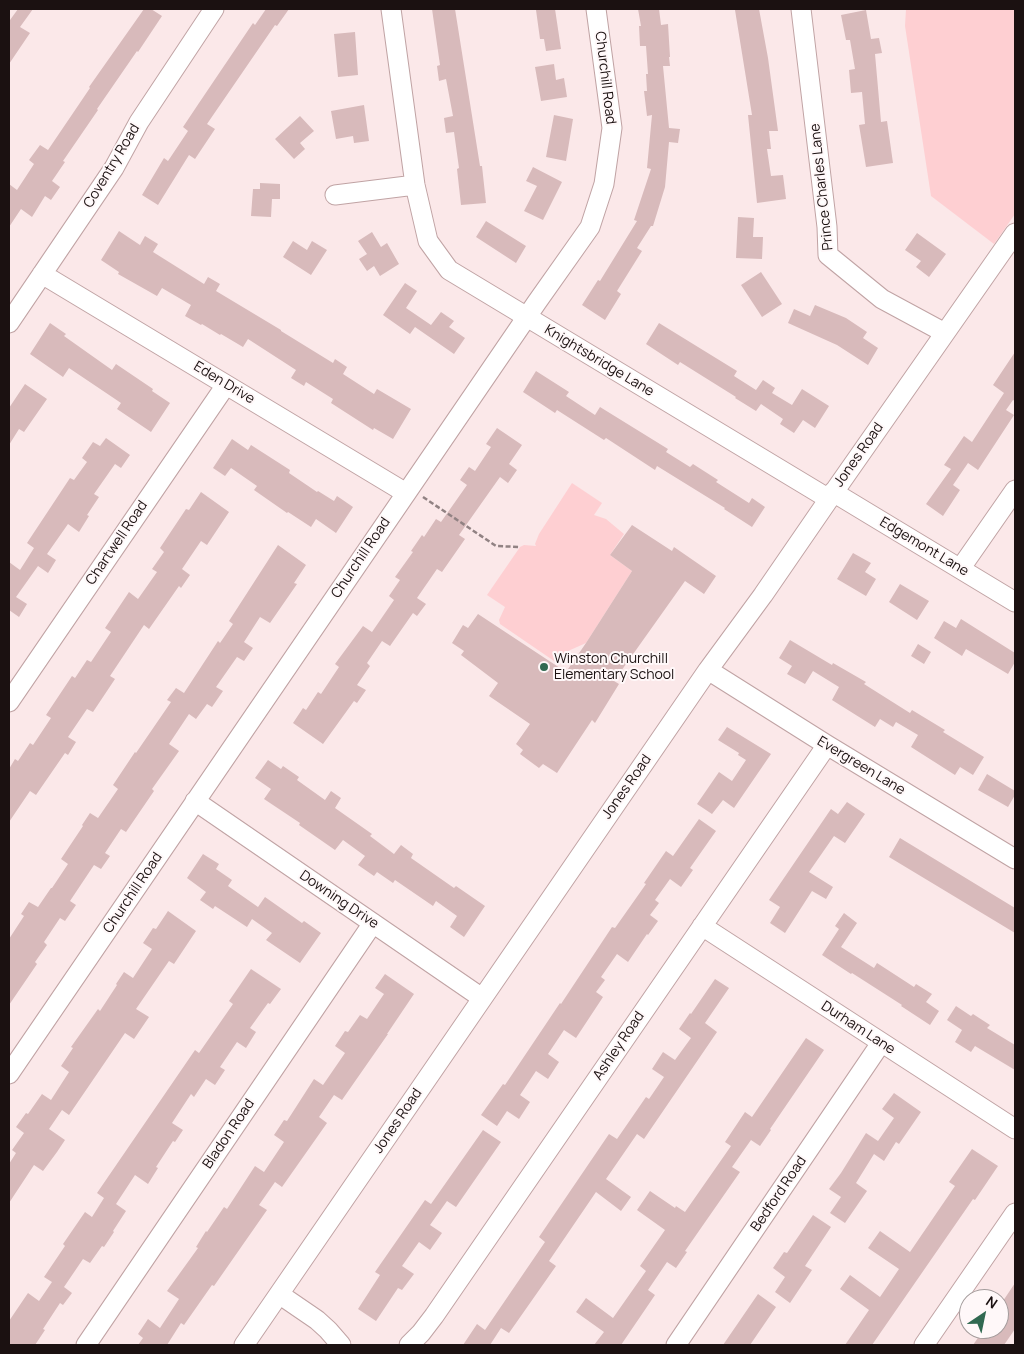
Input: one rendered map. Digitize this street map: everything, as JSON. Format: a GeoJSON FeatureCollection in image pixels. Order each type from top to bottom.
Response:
{"type":"FeatureCollection","features":[{"type":"Feature","properties":{"kind":"street","name":"Coventry Road"},"geometry":{"type":"LineString","coordinates":[[9,323],[114,168],[139,122],[214,9]]}},
{"type":"Feature","properties":{"kind":"street","name":"Knightsbridge Lane"},"geometry":{"type":"LineString","coordinates":[[391,9],[415,185],[428,242],[449,270],[831,496]]}},
{"type":"Feature","properties":{"kind":"street","name":"Churchill Road"},"geometry":{"type":"LineString","coordinates":[[9,1074],[526,317],[590,227],[604,184],[612,128],[596,9]]}},
{"type":"Feature","properties":{"kind":"street","name":"Prince Charles Lane"},"geometry":{"type":"LineString","coordinates":[[801,9],[827,227],[828,255],[882,299],[945,333]]}},
{"type":"Feature","properties":{"kind":"street"},"geometry":{"type":"LineString","coordinates":[[336,194],[415,185]]}},
{"type":"Feature","properties":{"kind":"street","name":"Jones Road"},"geometry":{"type":"LineString","coordinates":[[244,1345],[708,670],[763,596],[1015,233]]}},
{"type":"Feature","properties":{"kind":"street","name":"Eden Drive"},"geometry":{"type":"LineString","coordinates":[[42,274],[407,491]]}},
{"type":"Feature","properties":{"kind":"street","name":"Chartwell Road"},"geometry":{"type":"LineString","coordinates":[[9,702],[226,385]]}},
{"type":"Feature","properties":{"kind":"street"},"geometry":{"type":"LineString","coordinates":[[960,569],[1015,490]]}},
{"type":"Feature","properties":{"kind":"street","name":"Edgemont Lane"},"geometry":{"type":"LineString","coordinates":[[831,496],[1015,602]]}},
{"type":"Feature","properties":{"kind":"street","name":"Evergreen Lane"},"geometry":{"type":"LineString","coordinates":[[708,670],[1015,859]]}},
{"type":"Feature","properties":{"kind":"street","name":"Ashley Road"},"geometry":{"type":"LineString","coordinates":[[409,1345],[434,1316],[827,745]]}},
{"type":"Feature","properties":{"kind":"street","name":"Downing Drive"},"geometry":{"type":"LineString","coordinates":[[195,801],[482,998]]}},
{"type":"Feature","properties":{"kind":"street","name":"Bladon Road"},"geometry":{"type":"LineString","coordinates":[[86,1345],[373,923]]}},
{"type":"Feature","properties":{"kind":"street","name":"Durham Lane"},"geometry":{"type":"LineString","coordinates":[[702,926],[1015,1129]]}},
{"type":"Feature","properties":{"kind":"street","name":"Bedford Road"},"geometry":{"type":"LineString","coordinates":[[676,1345],[881,1043]]}},
{"type":"Feature","properties":{"kind":"street"},"geometry":{"type":"LineString","coordinates":[[924,1345],[1015,1213]]}},
{"type":"Feature","properties":{"kind":"street"},"geometry":{"type":"LineString","coordinates":[[279,1294],[317,1320],[341,1345]]}},
{"type":"Feature","properties":{"kind":"path"},"geometry":{"type":"LineString","coordinates":[[407,491],[496,546],[520,547]]}},
{"type":"Feature","properties":{"kind":"shaded area"},"geometry":{"type":"Polygon","coordinates":[[[906,9],[1015,9],[1015,214],[994,244],[931,196],[905,26],[906,9]]]}},
{"type":"Feature","properties":{"kind":"shaded area"},"geometry":{"type":"Polygon","coordinates":[[[572,483],[602,503],[594,515],[606,519],[624,534],[610,555],[632,571],[586,643],[568,651],[563,659],[557,663],[500,624],[499,620],[505,607],[487,595],[520,547],[524,545],[536,546],[539,534],[572,483]]]}},
{"type":"Feature","properties":{"kind":"building"},"geometry":{"type":"Polygon","coordinates":[[[18,9],[33,9],[20,27],[30,33],[9,64],[9,19],[18,9]]]}},
{"type":"Feature","properties":{"kind":"building"},"geometry":{"type":"Polygon","coordinates":[[[144,9],[151,9],[162,16],[63,161],[65,162],[52,181],[60,187],[51,200],[45,196],[32,217],[21,209],[9,227],[9,184],[17,190],[34,164],[29,160],[40,145],[48,150],[89,87],[144,9]]]}},
{"type":"Feature","properties":{"kind":"building"},"geometry":{"type":"Polygon","coordinates":[[[266,9],[289,9],[277,26],[275,25],[207,124],[215,129],[195,159],[189,155],[158,205],[142,195],[164,158],[168,161],[188,131],[183,127],[199,103],[253,23],[255,25],[266,9]]]}},
{"type":"Feature","properties":{"kind":"building"},"geometry":{"type":"Polygon","coordinates":[[[432,9],[455,9],[480,166],[482,166],[486,203],[461,205],[457,169],[459,168],[454,132],[446,133],[444,118],[453,116],[446,79],[439,81],[437,66],[440,65],[432,9]]]}},
{"type":"Feature","properties":{"kind":"building"},"geometry":{"type":"Polygon","coordinates":[[[555,9],[561,49],[546,51],[544,39],[540,39],[536,10],[555,9]]]}},
{"type":"Feature","properties":{"kind":"building"},"geometry":{"type":"Polygon","coordinates":[[[638,9],[659,9],[661,25],[668,24],[670,66],[663,66],[669,128],[680,129],[678,143],[669,142],[665,187],[653,226],[651,226],[637,248],[642,251],[617,291],[621,294],[605,320],[582,305],[598,280],[600,281],[637,221],[634,220],[651,169],[647,168],[652,115],[647,116],[644,91],[647,91],[646,74],[648,74],[646,46],[640,46],[639,26],[641,26],[638,9]]]}},
{"type":"Feature","properties":{"kind":"building"},"geometry":{"type":"Polygon","coordinates":[[[759,9],[778,131],[769,131],[771,149],[767,149],[771,176],[783,175],[786,199],[757,203],[748,115],[752,115],[735,10],[759,9]]]}},
{"type":"Feature","properties":{"kind":"building"},"geometry":{"type":"Polygon","coordinates":[[[866,10],[871,39],[879,38],[882,53],[875,54],[881,122],[887,121],[893,163],[866,167],[859,125],[865,124],[862,92],[851,93],[849,70],[855,69],[850,40],[846,40],[841,15],[866,10]]]}},
{"type":"Feature","properties":{"kind":"building"},"geometry":{"type":"Polygon","coordinates":[[[355,32],[358,75],[338,77],[334,34],[355,32]]]}},
{"type":"Feature","properties":{"kind":"building"},"geometry":{"type":"Polygon","coordinates":[[[554,64],[556,80],[564,78],[567,97],[541,101],[535,67],[554,64]]]}},
{"type":"Feature","properties":{"kind":"building"},"geometry":{"type":"Polygon","coordinates":[[[364,105],[369,141],[354,143],[353,136],[336,139],[331,111],[364,105]]]}},
{"type":"Feature","properties":{"kind":"building"},"geometry":{"type":"Polygon","coordinates":[[[554,115],[573,119],[566,161],[546,157],[554,115]]]}},
{"type":"Feature","properties":{"kind":"building"},"geometry":{"type":"Polygon","coordinates":[[[300,116],[314,131],[300,143],[305,149],[294,159],[275,139],[300,116]]]}},
{"type":"Feature","properties":{"kind":"building"},"geometry":{"type":"Polygon","coordinates":[[[533,167],[562,182],[543,220],[524,211],[537,186],[526,181],[533,167]]]}},
{"type":"Feature","properties":{"kind":"building"},"geometry":{"type":"Polygon","coordinates":[[[260,183],[280,184],[280,199],[272,199],[271,217],[251,216],[253,189],[260,189],[260,183]]]}},
{"type":"Feature","properties":{"kind":"building"},"geometry":{"type":"Polygon","coordinates":[[[738,217],[754,218],[753,237],[763,237],[762,259],[736,258],[738,217]]]}},
{"type":"Feature","properties":{"kind":"building"},"geometry":{"type":"Polygon","coordinates":[[[486,221],[526,246],[516,263],[476,237],[486,221]]]}},
{"type":"Feature","properties":{"kind":"building"},"geometry":{"type":"Polygon","coordinates":[[[119,231],[140,245],[145,236],[158,244],[153,252],[204,284],[208,277],[220,284],[216,291],[333,363],[335,359],[347,367],[343,374],[374,394],[377,389],[411,409],[393,439],[374,428],[373,430],[331,403],[333,399],[306,382],[304,386],[291,378],[296,370],[248,339],[243,347],[185,316],[191,305],[162,288],[157,296],[118,274],[119,272],[101,260],[119,231]]]}},
{"type":"Feature","properties":{"kind":"building"},"geometry":{"type":"Polygon","coordinates":[[[372,232],[381,247],[387,243],[399,264],[380,276],[374,266],[367,271],[359,259],[367,254],[358,241],[372,232]]]}},
{"type":"Feature","properties":{"kind":"building"},"geometry":{"type":"Polygon","coordinates":[[[917,233],[946,254],[929,277],[916,267],[921,261],[905,250],[917,233]]]}},
{"type":"Feature","properties":{"kind":"building"},"geometry":{"type":"Polygon","coordinates":[[[293,241],[307,250],[312,241],[327,250],[311,275],[283,257],[293,241]]]}},
{"type":"Feature","properties":{"kind":"building"},"geometry":{"type":"Polygon","coordinates":[[[761,272],[782,304],[762,317],[741,285],[761,272]]]}},
{"type":"Feature","properties":{"kind":"building"},"geometry":{"type":"Polygon","coordinates":[[[405,283],[417,291],[406,308],[431,325],[441,312],[454,321],[449,327],[465,338],[454,354],[415,327],[410,334],[383,315],[405,283]]]}},
{"type":"Feature","properties":{"kind":"building"},"geometry":{"type":"Polygon","coordinates":[[[815,305],[846,318],[867,332],[863,338],[878,348],[868,365],[837,345],[788,323],[794,309],[810,316],[815,305]]]}},
{"type":"Feature","properties":{"kind":"building"},"geometry":{"type":"Polygon","coordinates":[[[50,323],[66,334],[64,336],[112,370],[116,364],[170,403],[151,432],[117,409],[121,403],[69,368],[63,377],[30,354],[50,323]]]}},
{"type":"Feature","properties":{"kind":"building"},"geometry":{"type":"Polygon","coordinates":[[[659,323],[737,371],[734,376],[756,390],[763,380],[775,388],[772,393],[792,405],[802,389],[829,406],[815,428],[803,420],[794,433],[780,424],[783,419],[761,404],[756,411],[680,362],[678,365],[646,344],[659,323]]]}},
{"type":"Feature","properties":{"kind":"building"},"geometry":{"type":"Polygon","coordinates":[[[1015,352],[1015,401],[1013,400],[1006,410],[1014,415],[978,470],[968,463],[953,485],[960,490],[943,516],[926,504],[951,469],[944,465],[964,436],[972,442],[1004,393],[993,385],[1015,352]]]}},
{"type":"Feature","properties":{"kind":"building"},"geometry":{"type":"Polygon","coordinates":[[[536,371],[569,392],[566,396],[595,415],[600,407],[668,449],[666,452],[690,467],[693,464],[718,480],[716,482],[749,503],[752,498],[765,507],[752,527],[657,466],[655,470],[606,438],[604,440],[557,410],[555,413],[523,392],[536,371]]]}},
{"type":"Feature","properties":{"kind":"building"},"geometry":{"type":"Polygon","coordinates":[[[25,384],[47,399],[24,432],[19,429],[9,445],[9,408],[25,384]]]}},
{"type":"Feature","properties":{"kind":"building"},"geometry":{"type":"Polygon","coordinates":[[[497,428],[522,445],[509,464],[517,470],[508,483],[500,477],[459,535],[465,539],[442,572],[437,569],[417,598],[426,604],[417,616],[413,613],[390,646],[382,641],[367,663],[370,666],[357,685],[366,690],[357,703],[354,701],[323,744],[293,723],[303,708],[306,710],[318,692],[321,694],[339,667],[335,664],[363,626],[372,632],[394,600],[389,596],[400,580],[395,577],[413,552],[411,551],[422,535],[424,537],[436,519],[441,522],[467,485],[460,480],[469,467],[475,471],[491,447],[486,444],[497,428]]]}},
{"type":"Feature","properties":{"kind":"building"},"geometry":{"type":"Polygon","coordinates":[[[106,438],[130,455],[121,468],[115,464],[94,494],[99,497],[79,532],[68,524],[47,554],[56,560],[48,573],[38,566],[16,597],[27,604],[19,617],[9,610],[9,562],[20,570],[34,548],[27,543],[70,478],[74,480],[87,462],[82,458],[93,442],[100,446],[106,438]]]}},
{"type":"Feature","properties":{"kind":"building"},"geometry":{"type":"Polygon","coordinates":[[[232,439],[248,450],[251,445],[290,470],[289,473],[317,492],[334,501],[337,496],[353,507],[336,533],[316,519],[311,527],[287,513],[254,490],[257,486],[231,468],[225,476],[213,468],[232,439]]]}},
{"type":"Feature","properties":{"kind":"building"},"geometry":{"type":"Polygon","coordinates":[[[201,492],[229,512],[207,545],[201,541],[182,569],[190,575],[181,588],[179,586],[149,629],[144,625],[110,676],[115,679],[93,712],[87,709],[68,737],[76,742],[68,755],[65,753],[36,795],[30,791],[9,822],[9,769],[15,759],[18,761],[30,743],[33,745],[51,718],[46,715],[72,676],[75,678],[87,660],[91,662],[111,632],[105,628],[129,592],[138,599],[157,572],[152,569],[164,552],[160,548],[186,509],[189,510],[201,492]]]}},
{"type":"Feature","properties":{"kind":"building"},"geometry":{"type":"Polygon","coordinates":[[[632,525],[672,551],[674,547],[716,576],[704,594],[685,581],[614,681],[619,684],[595,723],[592,720],[557,773],[543,764],[539,768],[520,754],[523,750],[516,744],[530,724],[489,696],[498,683],[461,655],[464,651],[452,643],[463,625],[468,628],[478,614],[566,672],[632,571],[610,555],[632,525]]]}},
{"type":"Feature","properties":{"kind":"building"},"geometry":{"type":"Polygon","coordinates":[[[278,545],[306,565],[294,583],[297,584],[270,623],[260,617],[244,642],[253,648],[244,661],[237,657],[216,687],[223,691],[212,707],[207,704],[196,719],[189,714],[169,744],[179,751],[152,789],[154,791],[126,832],[121,829],[105,853],[110,856],[101,869],[94,865],[70,901],[76,905],[65,921],[60,918],[44,942],[47,945],[35,962],[37,964],[9,1005],[9,939],[24,916],[21,914],[29,902],[38,907],[52,888],[68,864],[61,859],[82,825],[90,813],[98,818],[118,789],[113,785],[171,702],[167,700],[176,688],[184,693],[218,641],[220,643],[233,624],[229,621],[278,545]]]}},
{"type":"Feature","properties":{"kind":"building"},"geometry":{"type":"Polygon","coordinates":[[[853,553],[871,563],[865,572],[876,579],[866,596],[837,579],[853,553]]]}},
{"type":"Feature","properties":{"kind":"building"},"geometry":{"type":"Polygon","coordinates":[[[900,584],[929,601],[917,620],[889,602],[900,584]]]}},
{"type":"Feature","properties":{"kind":"building"},"geometry":{"type":"Polygon","coordinates":[[[961,619],[1015,653],[1015,662],[1008,674],[966,649],[962,656],[934,638],[944,621],[956,628],[961,619]]]}},
{"type":"Feature","properties":{"kind":"building"},"geometry":{"type":"Polygon","coordinates":[[[790,640],[832,665],[833,663],[866,682],[864,684],[910,713],[912,710],[945,730],[943,732],[984,757],[973,775],[960,767],[955,775],[911,747],[918,735],[896,722],[893,727],[880,719],[875,727],[832,700],[839,687],[813,671],[805,684],[787,674],[792,666],[779,658],[790,640]]]}},
{"type":"Feature","properties":{"kind":"building"},"geometry":{"type":"Polygon","coordinates":[[[918,644],[931,652],[924,664],[911,656],[918,644]]]}},
{"type":"Feature","properties":{"kind":"building"},"geometry":{"type":"Polygon","coordinates":[[[727,727],[771,754],[734,808],[723,800],[712,814],[697,804],[719,772],[732,781],[746,760],[738,755],[739,753],[718,740],[727,727]]]}},
{"type":"Feature","properties":{"kind":"building"},"geometry":{"type":"Polygon","coordinates":[[[268,760],[281,769],[283,766],[299,777],[297,780],[325,800],[331,791],[341,798],[335,808],[372,834],[370,836],[394,854],[401,845],[413,854],[411,858],[454,888],[456,886],[485,906],[464,937],[450,927],[457,916],[436,901],[433,906],[395,880],[393,883],[377,872],[374,876],[358,865],[365,856],[343,840],[335,850],[299,825],[300,823],[264,799],[271,789],[255,778],[268,760]]]}},
{"type":"Feature","properties":{"kind":"building"},"geometry":{"type":"Polygon","coordinates":[[[987,774],[1015,791],[1015,795],[1008,807],[978,790],[987,774]]]}},
{"type":"Feature","properties":{"kind":"building"},"geometry":{"type":"Polygon","coordinates":[[[847,802],[865,814],[845,843],[834,836],[809,872],[833,887],[826,899],[812,891],[785,933],[770,923],[780,907],[769,900],[831,809],[838,814],[847,802]]]}},
{"type":"Feature","properties":{"kind":"building"},"geometry":{"type":"Polygon","coordinates":[[[699,819],[716,831],[690,868],[693,870],[681,887],[670,879],[655,900],[659,903],[650,915],[658,921],[628,962],[617,954],[601,977],[605,980],[596,992],[603,997],[576,1038],[564,1030],[548,1054],[559,1062],[548,1079],[536,1071],[520,1095],[530,1102],[519,1119],[507,1111],[497,1126],[481,1115],[503,1084],[505,1085],[612,927],[615,928],[646,884],[644,883],[666,851],[673,856],[699,819]]]}},
{"type":"Feature","properties":{"kind":"building"},"geometry":{"type":"Polygon","coordinates":[[[900,838],[1015,908],[1015,933],[889,857],[900,838]]]}},
{"type":"Feature","properties":{"kind":"building"},"geometry":{"type":"Polygon","coordinates":[[[203,854],[219,864],[216,869],[232,880],[228,886],[258,907],[265,897],[302,923],[304,921],[321,933],[300,963],[266,940],[272,933],[252,919],[247,927],[215,906],[213,909],[200,900],[206,892],[187,878],[203,854]]]}},
{"type":"Feature","properties":{"kind":"building"},"geometry":{"type":"Polygon","coordinates":[[[168,911],[196,931],[174,964],[169,961],[136,1009],[149,1017],[134,1039],[125,1033],[69,1115],[62,1110],[49,1129],[65,1140],[57,1152],[43,1171],[34,1165],[9,1203],[9,1164],[16,1153],[12,1150],[24,1133],[16,1127],[42,1094],[51,1100],[69,1072],[61,1066],[73,1048],[71,1047],[98,1009],[100,1011],[124,972],[133,978],[152,949],[143,943],[153,928],[156,929],[168,911]]]}},
{"type":"Feature","properties":{"kind":"building"},"geometry":{"type":"Polygon","coordinates":[[[844,913],[857,923],[841,947],[874,968],[877,963],[914,987],[916,984],[932,994],[926,1002],[939,1011],[930,1025],[902,1005],[822,955],[839,929],[835,926],[844,913]]]}},
{"type":"Feature","properties":{"kind":"building"},"geometry":{"type":"Polygon","coordinates":[[[251,969],[281,989],[250,1028],[256,1032],[246,1048],[237,1042],[220,1067],[225,1070],[215,1085],[206,1079],[194,1097],[191,1094],[172,1123],[183,1130],[175,1142],[173,1141],[156,1167],[158,1168],[148,1184],[135,1175],[116,1204],[126,1211],[114,1232],[90,1263],[83,1259],[64,1287],[72,1293],[63,1305],[60,1303],[35,1345],[9,1345],[9,1321],[28,1293],[39,1301],[52,1282],[44,1277],[65,1246],[63,1244],[85,1212],[92,1217],[104,1198],[97,1193],[195,1050],[199,1053],[233,1004],[229,1001],[251,969]]]}},
{"type":"Feature","properties":{"kind":"building"},"geometry":{"type":"Polygon","coordinates":[[[385,974],[414,994],[388,1034],[342,1100],[334,1095],[319,1117],[327,1123],[282,1187],[275,1182],[259,1205],[267,1210],[214,1286],[212,1285],[184,1325],[181,1323],[167,1345],[138,1345],[143,1338],[138,1334],[148,1319],[160,1328],[179,1299],[167,1291],[198,1248],[196,1247],[206,1231],[224,1207],[227,1209],[255,1166],[264,1172],[284,1142],[274,1135],[284,1120],[287,1121],[314,1079],[323,1085],[345,1053],[335,1046],[345,1031],[348,1032],[360,1015],[367,1019],[384,994],[375,988],[385,974]]]}},
{"type":"Feature","properties":{"kind":"building"},"geometry":{"type":"Polygon","coordinates":[[[715,979],[729,988],[705,1023],[717,1032],[644,1139],[637,1134],[606,1179],[631,1197],[621,1211],[596,1192],[549,1261],[556,1266],[509,1333],[501,1328],[490,1345],[463,1345],[477,1324],[485,1330],[545,1242],[539,1237],[609,1134],[617,1139],[646,1097],[649,1099],[664,1077],[652,1069],[663,1052],[675,1060],[691,1038],[679,1029],[715,979]]]}},
{"type":"Feature","properties":{"kind":"building"},"geometry":{"type":"Polygon","coordinates":[[[956,1006],[990,1025],[987,1028],[1015,1045],[1015,1070],[975,1046],[971,1052],[955,1042],[962,1030],[947,1020],[956,1006]]]}},
{"type":"Feature","properties":{"kind":"building"},"geometry":{"type":"Polygon","coordinates":[[[806,1038],[824,1050],[760,1146],[751,1140],[732,1167],[740,1172],[685,1251],[687,1252],[676,1268],[667,1262],[648,1290],[655,1295],[621,1345],[594,1345],[604,1332],[576,1312],[586,1298],[613,1318],[646,1271],[640,1266],[665,1230],[637,1210],[650,1191],[675,1208],[676,1206],[685,1212],[731,1146],[725,1142],[745,1112],[752,1117],[806,1038]]]}},
{"type":"Feature","properties":{"kind":"building"},"geometry":{"type":"Polygon","coordinates":[[[894,1093],[921,1112],[899,1144],[896,1142],[884,1161],[874,1154],[856,1183],[867,1191],[845,1223],[830,1213],[841,1197],[829,1189],[866,1133],[878,1141],[894,1118],[882,1109],[894,1093]]]}},
{"type":"Feature","properties":{"kind":"building"},"geometry":{"type":"Polygon","coordinates":[[[483,1130],[501,1142],[456,1207],[447,1201],[430,1225],[442,1233],[430,1250],[419,1242],[402,1266],[414,1274],[402,1290],[398,1288],[376,1321],[358,1309],[380,1275],[375,1272],[425,1200],[431,1204],[483,1130]]]}},
{"type":"Feature","properties":{"kind":"building"},"geometry":{"type":"Polygon","coordinates":[[[972,1149],[998,1166],[872,1345],[845,1345],[869,1310],[840,1289],[850,1275],[880,1297],[899,1269],[868,1248],[880,1231],[910,1252],[955,1186],[949,1182],[972,1149]]]}},
{"type":"Feature","properties":{"kind":"building"},"geometry":{"type":"Polygon","coordinates":[[[813,1215],[831,1227],[805,1266],[812,1270],[790,1303],[775,1292],[785,1277],[773,1268],[784,1252],[787,1253],[813,1215]]]}},
{"type":"Feature","properties":{"kind":"building"},"geometry":{"type":"Polygon","coordinates":[[[1015,1283],[1015,1329],[1009,1338],[1009,1292],[1015,1283]]]}},
{"type":"Feature","properties":{"kind":"building"},"geometry":{"type":"Polygon","coordinates":[[[758,1294],[776,1307],[750,1345],[723,1345],[758,1294]]]}},
{"type":"Feature","properties":{"kind":"building"},"geometry":{"type":"Polygon","coordinates":[[[977,1339],[1008,1339],[1004,1345],[973,1345],[977,1339]]]}},
{"type":"Feature","properties":{"kind":"place","name":"Winston Churchill Elementary School"},"geometry":{"type":"Point","coordinates":[544,667]}}]}
